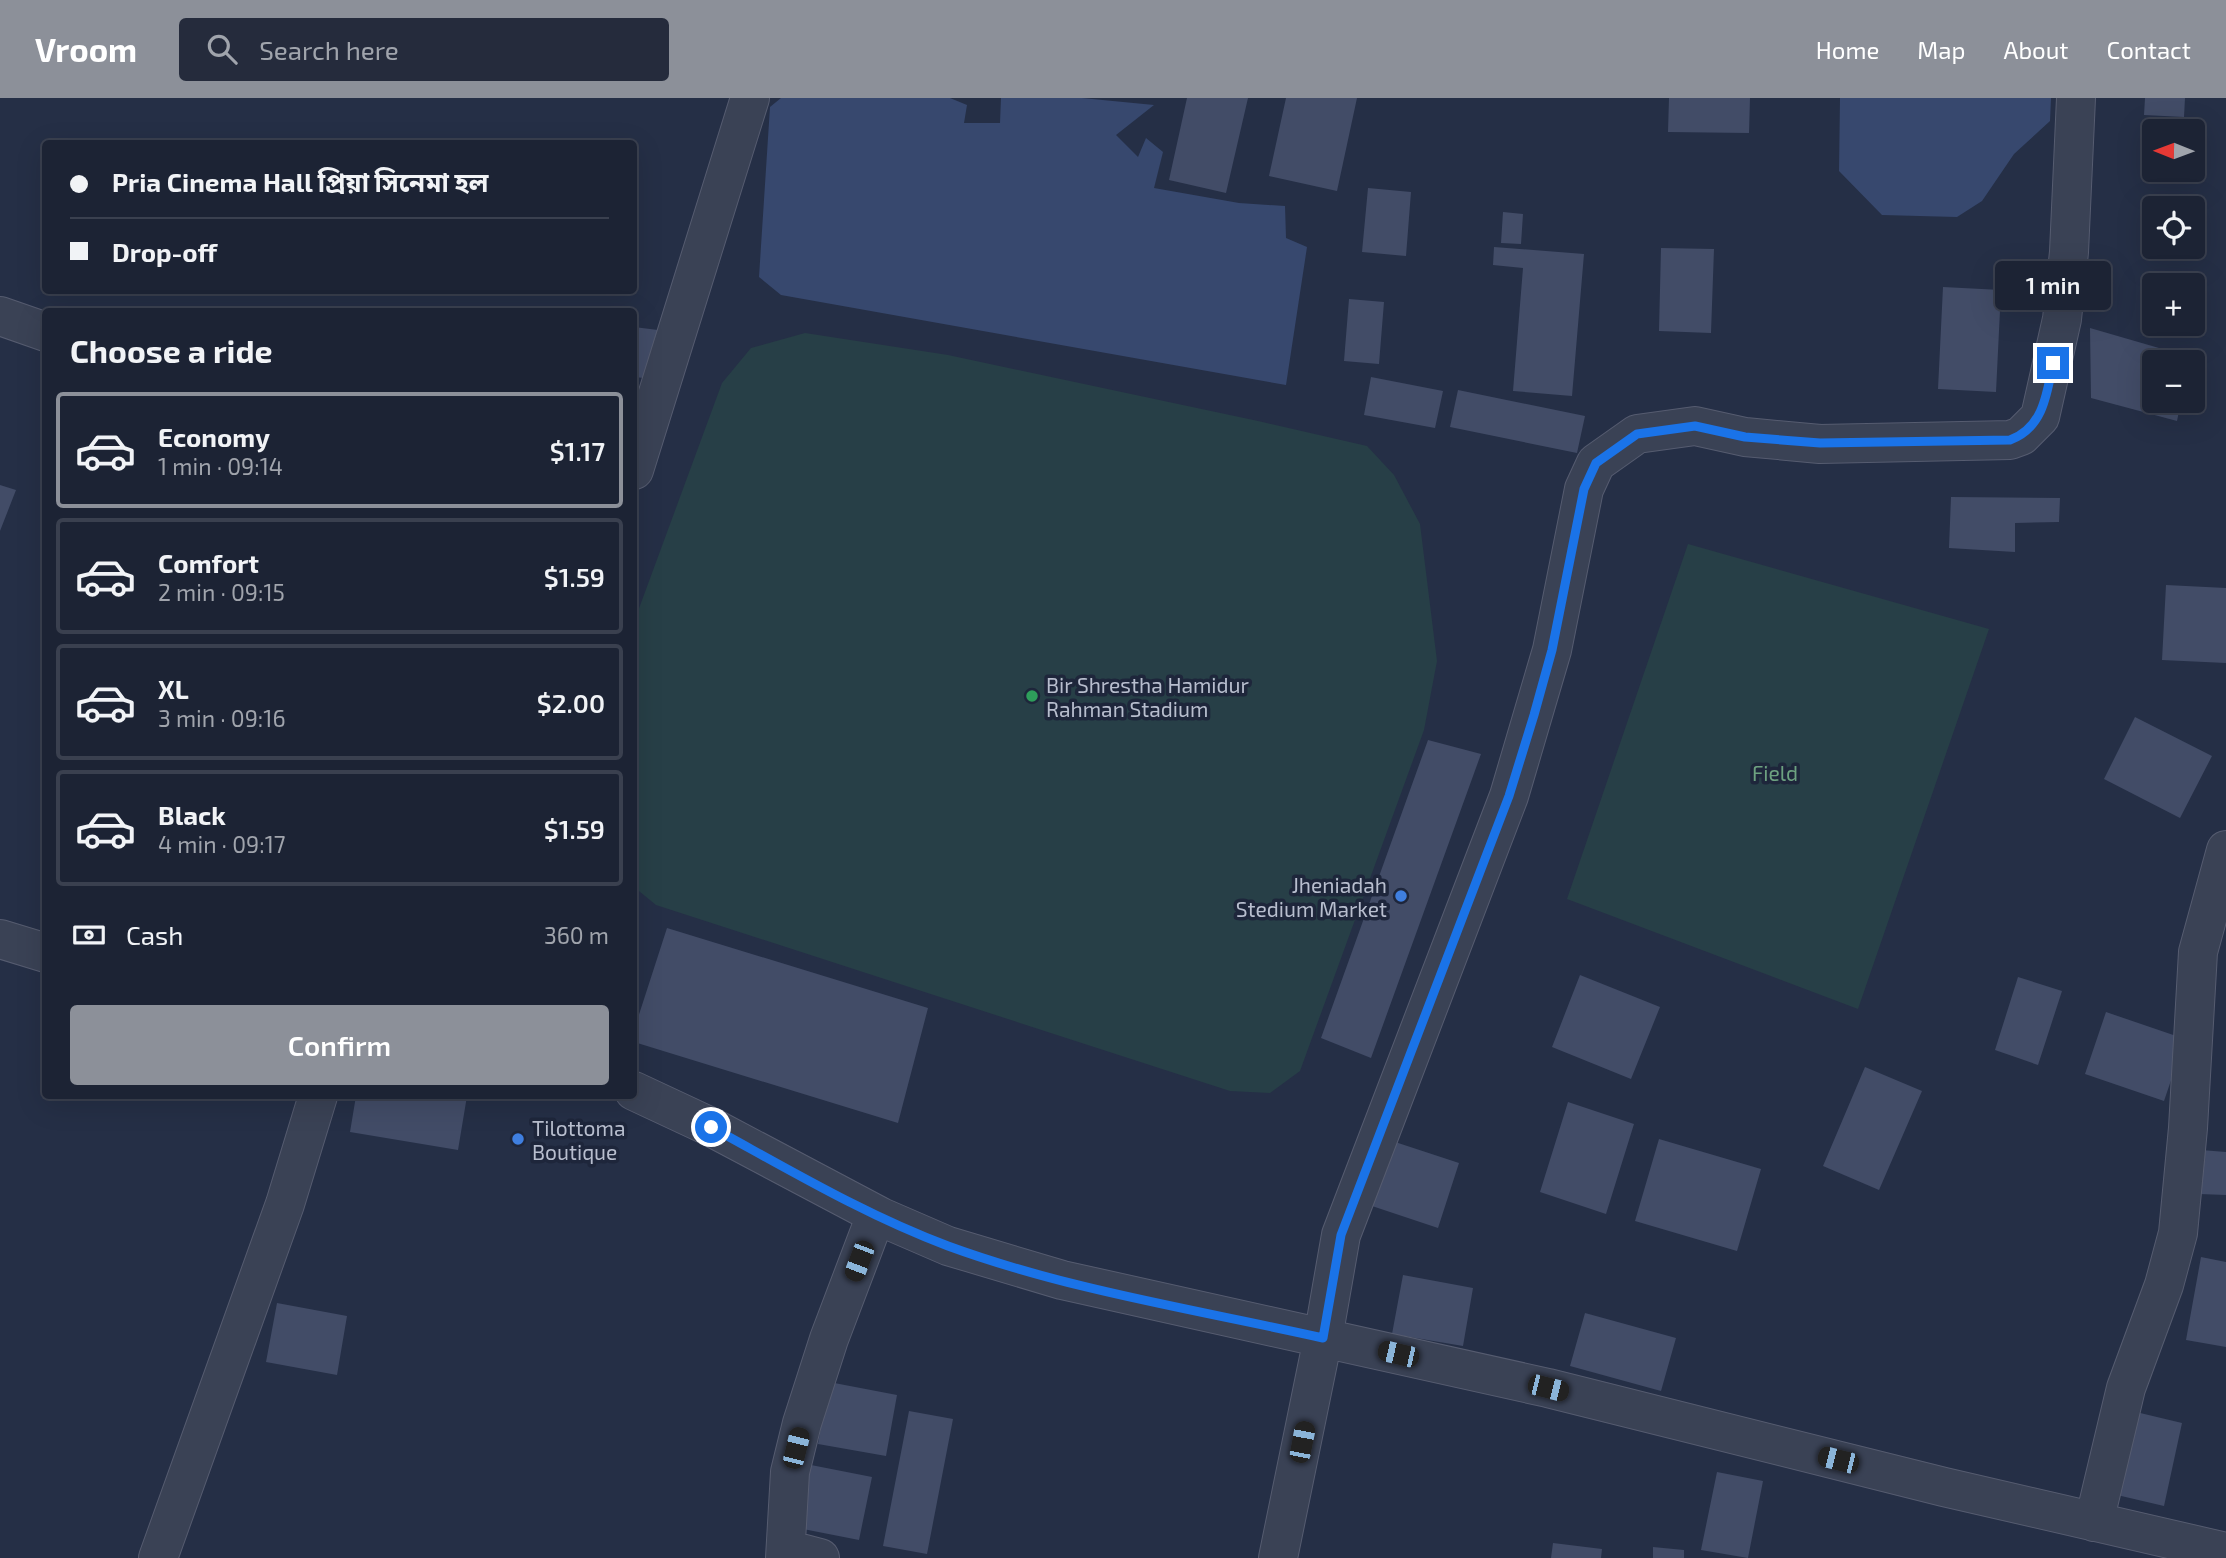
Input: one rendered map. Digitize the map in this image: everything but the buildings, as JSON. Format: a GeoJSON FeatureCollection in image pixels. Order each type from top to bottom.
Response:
{"type":"FeatureCollection","features":[{"type":"Feature","properties":{"kind":"street"},"geometry":{"type":"LineString","coordinates":[[637,460],[750,98]]}},
{"type":"Feature","properties":{"kind":"street"},"geometry":{"type":"LineString","coordinates":[[1278,1558],[1341,1235],[1513,785],[1552,650],[1584,489],[1596,463],[1637,434],[1695,426],[1745,437],[1820,443],[2010,440],[2021,436],[2040,417],[2062,318],[2069,252],[2076,98]]}},
{"type":"Feature","properties":{"kind":"street"},"geometry":{"type":"LineString","coordinates":[[0,316],[42,330]]}},
{"type":"Feature","properties":{"kind":"street"},"geometry":{"type":"LineString","coordinates":[[2094,1522],[2126,1388],[2164,1285],[2178,1233],[2189,1116],[2199,952],[2226,850]]}},
{"type":"Feature","properties":{"kind":"street"},"geometry":{"type":"LineString","coordinates":[[0,939],[42,952]]}},
{"type":"Feature","properties":{"kind":"street"},"geometry":{"type":"LineString","coordinates":[[637,1092],[711,1127],[876,1214],[948,1246],[1062,1280],[1548,1388],[1944,1487],[2226,1552]]}},
{"type":"Feature","properties":{"kind":"street"},"geometry":{"type":"LineString","coordinates":[[158,1558],[285,1204],[317,1099]]}},
{"type":"Feature","properties":{"kind":"street"},"geometry":{"type":"LineString","coordinates":[[797,1555],[790,1472],[802,1423],[829,1339],[876,1214]]}},
{"type":"Feature","properties":{"kind":"green space","name":"Bir Shrestha Hamidur Rahman Stadium"},"geometry":{"type":"Polygon","coordinates":[[[805,333],[948,355],[1367,446],[1394,475],[1420,524],[1437,661],[1424,730],[1300,1071],[1270,1093],[1230,1091],[656,905],[637,889],[637,614],[722,383],[751,348],[805,333]]]}},
{"type":"Feature","properties":{"kind":"green space","name":"Field"},"geometry":{"type":"Polygon","coordinates":[[[1688,544],[1989,629],[1858,1009],[1567,899],[1688,544]]]}},
{"type":"Feature","properties":{"kind":"water"},"geometry":{"type":"Polygon","coordinates":[[[781,98],[950,98],[967,105],[964,123],[1000,123],[1001,98],[1082,98],[1154,105],[1116,135],[1138,157],[1146,138],[1163,152],[1154,188],[1239,203],[1285,206],[1286,238],[1307,247],[1286,385],[781,295],[759,277],[770,107],[781,98]]]}},
{"type":"Feature","properties":{"kind":"water"},"geometry":{"type":"Polygon","coordinates":[[[1840,98],[2051,98],[2050,121],[2014,154],[1982,201],[1957,217],[1882,215],[1839,171],[1840,98]]]}},
{"type":"Feature","properties":{"kind":"place","name":"Bir Shrestha Hamidur Rahman Stadium"},"geometry":{"type":"Point","coordinates":[1032,696]}},
{"type":"Feature","properties":{"kind":"place","name":"Jheniadah Stedium Market"},"geometry":{"type":"Point","coordinates":[1401,896]}},
{"type":"Feature","properties":{"kind":"place","name":"Tilottoma Boutique"},"geometry":{"type":"Point","coordinates":[518,1139]}},
{"type":"Feature","properties":{"kind":"route"},"geometry":{"type":"LineString","coordinates":[[711,1127],[818,1186],[948,1246],[1062,1280],[1323,1338],[1341,1235],[1509,796],[1552,650],[1584,489],[1596,463],[1637,434],[1695,426],[1745,437],[1820,443],[2010,440],[2021,436],[2040,417],[2053,363]]}}]}
